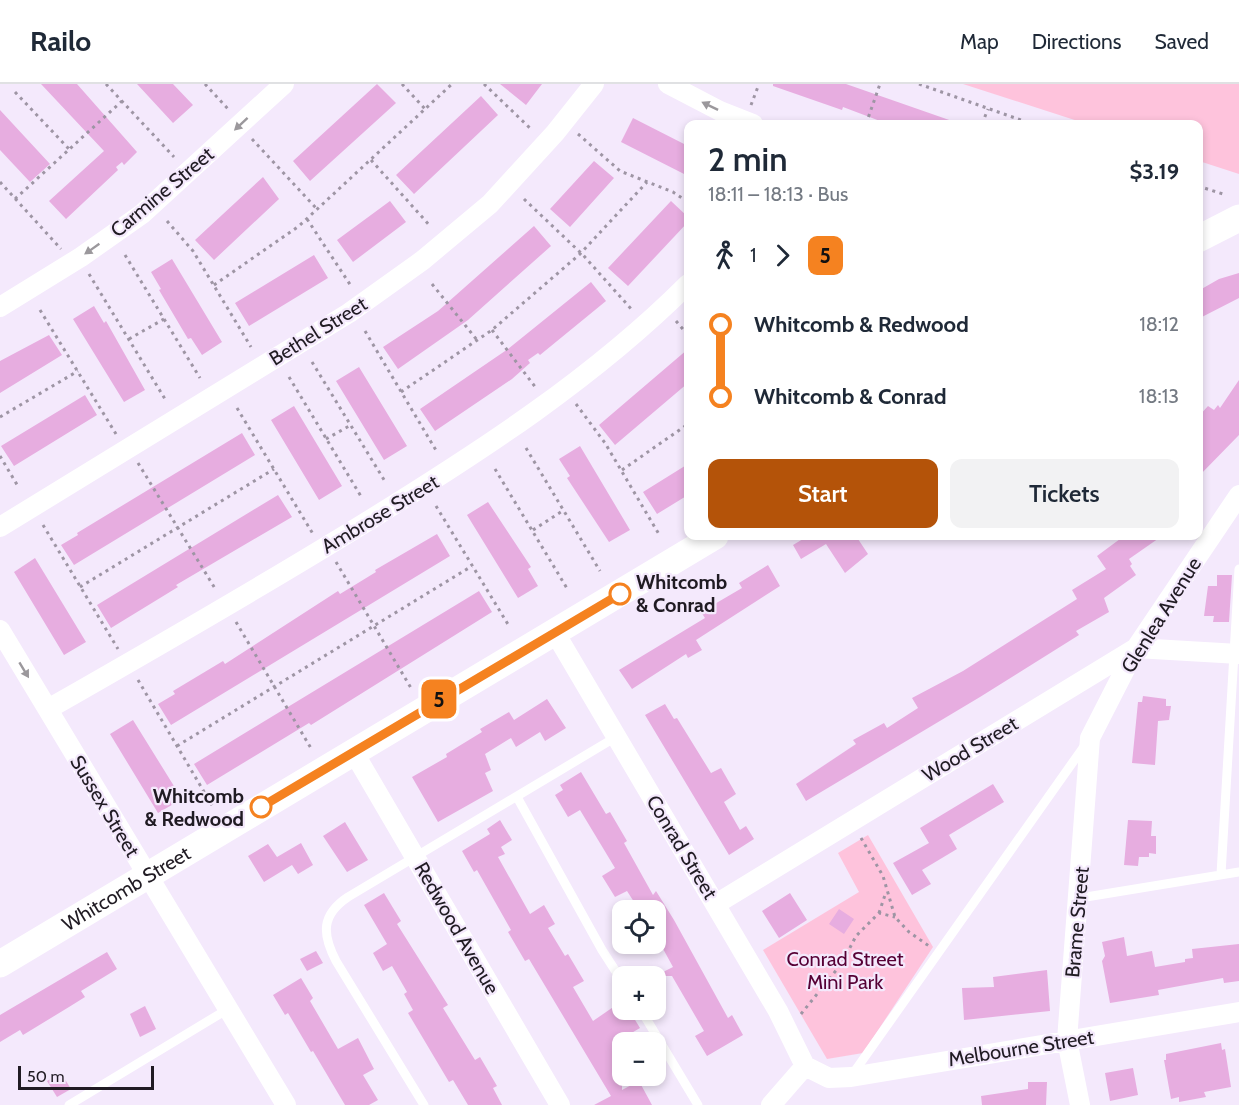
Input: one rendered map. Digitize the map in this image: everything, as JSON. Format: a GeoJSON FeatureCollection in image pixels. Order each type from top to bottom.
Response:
{"type":"FeatureCollection","features":[{"type":"Feature","properties":{"kind":"street","name":"Carmine Street"},"geometry":{"type":"LineString","coordinates":[[0,307],[81,257],[142,214],[284,84]]}},
{"type":"Feature","properties":{"kind":"street","name":"Bethel Street"},"geometry":{"type":"LineString","coordinates":[[0,527],[350,313],[423,260],[490,204],[555,134],[594,84]]}},
{"type":"Feature","properties":{"kind":"street"},"geometry":{"type":"LineString","coordinates":[[668,84],[720,111],[752,116]]}},
{"type":"Feature","properties":{"kind":"street"},"geometry":{"type":"LineString","coordinates":[[1203,237],[1239,218]]}},
{"type":"Feature","properties":{"kind":"street","name":"Ambrose Street"},"geometry":{"type":"LineString","coordinates":[[48,710],[177,636],[454,468],[547,404],[656,317],[684,288]]}},
{"type":"Feature","properties":{"kind":"street","name":"Glenlea Avenue"},"geometry":{"type":"LineString","coordinates":[[1090,738],[1136,648],[1239,495]]}},
{"type":"Feature","properties":{"kind":"street","name":"Whitcomb Street"},"geometry":{"type":"LineString","coordinates":[[0,964],[708,540]]}},
{"type":"Feature","properties":{"kind":"street","name":"Sussex Street"},"geometry":{"type":"LineString","coordinates":[[0,630],[286,1105]]}},
{"type":"Feature","properties":{"kind":"street","name":"Conrad Street"},"geometry":{"type":"LineString","coordinates":[[554,631],[778,1011],[805,1066]]}},
{"type":"Feature","properties":{"kind":"street"},"geometry":{"type":"LineString","coordinates":[[1136,648],[1237,654]]}},
{"type":"Feature","properties":{"kind":"street","name":"Wood Street"},"geometry":{"type":"LineString","coordinates":[[716,904],[1136,648]]}},
{"type":"Feature","properties":{"kind":"street","name":"Brame Street"},"geometry":{"type":"LineString","coordinates":[[1080,1105],[1067,1041],[1080,898],[1090,738]]}},
{"type":"Feature","properties":{"kind":"street","name":"Redwood Avenue"},"geometry":{"type":"LineString","coordinates":[[353,751],[560,1105]]}},
{"type":"Feature","properties":{"kind":"street","name":"Melbourne Street"},"geometry":{"type":"LineString","coordinates":[[805,1066],[829,1078],[851,1077],[1239,1012]]}},
{"type":"Feature","properties":{"kind":"street"},"geometry":{"type":"LineString","coordinates":[[771,1105],[805,1066]]}},
{"type":"Feature","properties":{"kind":"lane"},"geometry":{"type":"LineString","coordinates":[[1221,874],[1237,654],[1239,569]]}},
{"type":"Feature","properties":{"kind":"lane"},"geometry":{"type":"LineString","coordinates":[[424,1105],[327,944],[328,916],[334,906],[616,738]]}},
{"type":"Feature","properties":{"kind":"lane"},"geometry":{"type":"LineString","coordinates":[[851,1077],[1090,738]]}},
{"type":"Feature","properties":{"kind":"lane"},"geometry":{"type":"LineString","coordinates":[[517,797],[612,966]]}},
{"type":"Feature","properties":{"kind":"lane"},"geometry":{"type":"LineString","coordinates":[[1080,898],[1239,872]]}},
{"type":"Feature","properties":{"kind":"lane"},"geometry":{"type":"LineString","coordinates":[[69,1105],[228,1009]]}},
{"type":"Feature","properties":{"kind":"lane"},"geometry":{"type":"LineString","coordinates":[[647,1020],[698,1105]]}},
{"type":"Feature","properties":{"kind":"path"},"geometry":{"type":"LineString","coordinates":[[106,84],[174,157]]}},
{"type":"Feature","properties":{"kind":"path"},"geometry":{"type":"LineString","coordinates":[[205,84],[230,112]]}},
{"type":"Feature","properties":{"kind":"path"},"geometry":{"type":"LineString","coordinates":[[402,84],[425,108]]}},
{"type":"Feature","properties":{"kind":"path"},"geometry":{"type":"LineString","coordinates":[[214,285],[307,219],[452,84]]}},
{"type":"Feature","properties":{"kind":"path"},"geometry":{"type":"LineString","coordinates":[[484,84],[536,133]]}},
{"type":"Feature","properties":{"kind":"path"},"geometry":{"type":"LineString","coordinates":[[752,116],[759,84]]}},
{"type":"Feature","properties":{"kind":"path"},"geometry":{"type":"LineString","coordinates":[[867,120],[880,84]]}},
{"type":"Feature","properties":{"kind":"path"},"geometry":{"type":"LineString","coordinates":[[919,84],[1020,120]]}},
{"type":"Feature","properties":{"kind":"path"},"geometry":{"type":"LineString","coordinates":[[15,92],[69,149]]}},
{"type":"Feature","properties":{"kind":"path"},"geometry":{"type":"LineString","coordinates":[[15,199],[122,100]]}},
{"type":"Feature","properties":{"kind":"path"},"geometry":{"type":"LineString","coordinates":[[983,120],[987,109]]}},
{"type":"Feature","properties":{"kind":"path"},"geometry":{"type":"LineString","coordinates":[[578,134],[620,171],[673,192],[684,199]]}},
{"type":"Feature","properties":{"kind":"path"},"geometry":{"type":"LineString","coordinates":[[251,138],[317,209]]}},
{"type":"Feature","properties":{"kind":"path"},"geometry":{"type":"LineString","coordinates":[[371,160],[431,227]]}},
{"type":"Feature","properties":{"kind":"path"},"geometry":{"type":"LineString","coordinates":[[0,182],[62,250]]}},
{"type":"Feature","properties":{"kind":"path"},"geometry":{"type":"LineString","coordinates":[[401,392],[492,330],[580,254],[647,182]]}},
{"type":"Feature","properties":{"kind":"path"},"geometry":{"type":"LineString","coordinates":[[1203,188],[1223,194]]}},
{"type":"Feature","properties":{"kind":"path"},"geometry":{"type":"LineString","coordinates":[[524,199],[635,313]]}},
{"type":"Feature","properties":{"kind":"path"},"geometry":{"type":"LineString","coordinates":[[307,219],[351,286]]}},
{"type":"Feature","properties":{"kind":"path"},"geometry":{"type":"LineString","coordinates":[[167,221],[194,251],[251,347]]}},
{"type":"Feature","properties":{"kind":"path"},"geometry":{"type":"LineString","coordinates":[[125,255],[200,378]]}},
{"type":"Feature","properties":{"kind":"path"},"geometry":{"type":"LineString","coordinates":[[89,274],[165,399]]}},
{"type":"Feature","properties":{"kind":"path"},"geometry":{"type":"LineString","coordinates":[[432,284],[477,340]]}},
{"type":"Feature","properties":{"kind":"path"},"geometry":{"type":"LineString","coordinates":[[40,310],[117,435]]}},
{"type":"Feature","properties":{"kind":"path"},"geometry":{"type":"LineString","coordinates":[[129,339],[164,319]]}},
{"type":"Feature","properties":{"kind":"path"},"geometry":{"type":"LineString","coordinates":[[676,321],[684,330]]}},
{"type":"Feature","properties":{"kind":"path"},"geometry":{"type":"LineString","coordinates":[[492,330],[538,391]]}},
{"type":"Feature","properties":{"kind":"path"},"geometry":{"type":"LineString","coordinates":[[365,331],[437,452]]}},
{"type":"Feature","properties":{"kind":"path"},"geometry":{"type":"LineString","coordinates":[[312,362],[386,483]]}},
{"type":"Feature","properties":{"kind":"path"},"geometry":{"type":"LineString","coordinates":[[0,417],[78,371]]}},
{"type":"Feature","properties":{"kind":"path"},"geometry":{"type":"LineString","coordinates":[[289,377],[362,498]]}},
{"type":"Feature","properties":{"kind":"path"},"geometry":{"type":"LineString","coordinates":[[576,405],[622,470],[660,536]]}},
{"type":"Feature","properties":{"kind":"path"},"geometry":{"type":"LineString","coordinates":[[237,408],[313,534]]}},
{"type":"Feature","properties":{"kind":"path"},"geometry":{"type":"LineString","coordinates":[[326,439],[351,425]]}},
{"type":"Feature","properties":{"kind":"path"},"geometry":{"type":"LineString","coordinates":[[622,470],[684,426]]}},
{"type":"Feature","properties":{"kind":"path"},"geometry":{"type":"LineString","coordinates":[[526,448],[600,571]]}},
{"type":"Feature","properties":{"kind":"path"},"geometry":{"type":"LineString","coordinates":[[0,456],[19,488]]}},
{"type":"Feature","properties":{"kind":"path"},"geometry":{"type":"LineString","coordinates":[[138,462],[218,592]]}},
{"type":"Feature","properties":{"kind":"path"},"geometry":{"type":"LineString","coordinates":[[495,469],[568,590]]}},
{"type":"Feature","properties":{"kind":"path"},"geometry":{"type":"LineString","coordinates":[[80,587],[274,470]]}},
{"type":"Feature","properties":{"kind":"path"},"geometry":{"type":"LineString","coordinates":[[436,506],[508,626]]}},
{"type":"Feature","properties":{"kind":"path"},"geometry":{"type":"LineString","coordinates":[[532,530],[564,510]]}},
{"type":"Feature","properties":{"kind":"path"},"geometry":{"type":"LineString","coordinates":[[43,525],[120,652]]}},
{"type":"Feature","properties":{"kind":"path"},"geometry":{"type":"LineString","coordinates":[[335,561],[411,688]]}},
{"type":"Feature","properties":{"kind":"path"},"geometry":{"type":"LineString","coordinates":[[177,746],[472,566]]}},
{"type":"Feature","properties":{"kind":"path"},"geometry":{"type":"LineString","coordinates":[[236,621],[312,750]]}},
{"type":"Feature","properties":{"kind":"path"},"geometry":{"type":"LineString","coordinates":[[138,680],[213,807]]}},
{"type":"Feature","properties":{"kind":"path"},"geometry":{"type":"LineString","coordinates":[[860,837],[882,876],[895,917],[909,932],[938,953]]}},
{"type":"Feature","properties":{"kind":"path"},"geometry":{"type":"LineString","coordinates":[[799,1016],[842,963],[856,936],[879,912],[886,891]]}},
{"type":"Feature","properties":{"kind":"path"},"geometry":{"type":"LineString","coordinates":[[879,912],[895,917]]}},
{"type":"Feature","properties":{"kind":"green space"},"geometry":{"type":"Polygon","coordinates":[[[963,84],[1239,84],[1239,174],[1203,162],[1203,120],[1075,120],[963,84]]]}},
{"type":"Feature","properties":{"kind":"green space","name":"Conrad Street Mini Park"},"geometry":{"type":"Polygon","coordinates":[[[868,835],[933,947],[863,1053],[827,1059],[763,950],[859,892],[838,853],[868,835]]]}},
{"type":"Feature","properties":{"kind":"building"},"geometry":{"type":"Polygon","coordinates":[[[41,84],[77,84],[137,152],[124,165],[122,162],[116,167],[118,170],[66,219],[49,201],[104,151],[41,84]]]}},
{"type":"Feature","properties":{"kind":"building"},"geometry":{"type":"Polygon","coordinates":[[[137,84],[173,84],[193,105],[173,123],[137,84]]]}},
{"type":"Feature","properties":{"kind":"building"},"geometry":{"type":"Polygon","coordinates":[[[377,84],[396,103],[310,181],[293,161],[377,84]]]}},
{"type":"Feature","properties":{"kind":"building"},"geometry":{"type":"Polygon","coordinates":[[[500,84],[542,84],[526,105],[500,84]]]}},
{"type":"Feature","properties":{"kind":"building"},"geometry":{"type":"Polygon","coordinates":[[[773,84],[846,84],[949,120],[877,120],[773,86],[773,84]]]}},
{"type":"Feature","properties":{"kind":"building"},"geometry":{"type":"Polygon","coordinates":[[[481,96],[498,115],[414,194],[396,175],[481,96]]]}},
{"type":"Feature","properties":{"kind":"building"},"geometry":{"type":"Polygon","coordinates":[[[0,110],[50,164],[30,182],[0,150],[0,110]]]}},
{"type":"Feature","properties":{"kind":"building"},"geometry":{"type":"Polygon","coordinates":[[[633,118],[684,144],[684,174],[621,142],[633,118]]]}},
{"type":"Feature","properties":{"kind":"building"},"geometry":{"type":"Polygon","coordinates":[[[594,161],[614,178],[570,227],[550,209],[594,161]]]}},
{"type":"Feature","properties":{"kind":"building"},"geometry":{"type":"Polygon","coordinates":[[[263,177],[279,199],[214,260],[195,240],[263,177]]]}},
{"type":"Feature","properties":{"kind":"building"},"geometry":{"type":"Polygon","coordinates":[[[390,201],[406,222],[353,262],[337,240],[390,201]]]}},
{"type":"Feature","properties":{"kind":"building"},"geometry":{"type":"Polygon","coordinates":[[[671,201],[684,213],[684,226],[628,286],[608,268],[671,201]]]}},
{"type":"Feature","properties":{"kind":"building"},"geometry":{"type":"Polygon","coordinates":[[[534,226],[551,246],[468,320],[398,369],[383,347],[438,311],[534,226]]]}},
{"type":"Feature","properties":{"kind":"building"},"geometry":{"type":"Polygon","coordinates":[[[314,255],[328,278],[249,326],[235,303],[314,255]]]}},
{"type":"Feature","properties":{"kind":"building"},"geometry":{"type":"Polygon","coordinates":[[[172,259],[222,342],[202,355],[191,338],[188,339],[151,272],[172,259]]]}},
{"type":"Feature","properties":{"kind":"building"},"geometry":{"type":"Polygon","coordinates":[[[1239,273],[1239,298],[1203,316],[1203,288],[1219,279],[1239,273]]]}},
{"type":"Feature","properties":{"kind":"building"},"geometry":{"type":"Polygon","coordinates":[[[591,282],[606,301],[540,355],[538,353],[528,360],[530,363],[512,379],[435,431],[420,409],[508,349],[591,282]]]}},
{"type":"Feature","properties":{"kind":"building"},"geometry":{"type":"Polygon","coordinates":[[[94,306],[104,323],[106,321],[145,390],[124,402],[73,319],[94,306]]]}},
{"type":"Feature","properties":{"kind":"building"},"geometry":{"type":"Polygon","coordinates":[[[49,335],[62,355],[0,393],[0,361],[49,335]]]}},
{"type":"Feature","properties":{"kind":"building"},"geometry":{"type":"Polygon","coordinates":[[[684,352],[684,386],[615,445],[599,425],[684,352]]]}},
{"type":"Feature","properties":{"kind":"building"},"geometry":{"type":"Polygon","coordinates":[[[359,367],[407,446],[384,460],[336,381],[359,367]]]}},
{"type":"Feature","properties":{"kind":"building"},"geometry":{"type":"Polygon","coordinates":[[[1239,380],[1239,435],[1203,472],[1203,412],[1208,406],[1214,410],[1218,405],[1220,408],[1239,380]]]}},
{"type":"Feature","properties":{"kind":"building"},"geometry":{"type":"Polygon","coordinates":[[[85,395],[97,415],[14,466],[1,446],[85,395]]]}},
{"type":"Feature","properties":{"kind":"building"},"geometry":{"type":"Polygon","coordinates":[[[294,406],[342,486],[319,500],[271,420],[294,406]]]}},
{"type":"Feature","properties":{"kind":"building"},"geometry":{"type":"Polygon","coordinates":[[[242,433],[255,455],[74,565],[61,545],[242,433]]]}},
{"type":"Feature","properties":{"kind":"building"},"geometry":{"type":"Polygon","coordinates":[[[580,446],[630,530],[609,542],[567,478],[570,476],[559,459],[580,446]]]}},
{"type":"Feature","properties":{"kind":"building"},"geometry":{"type":"Polygon","coordinates":[[[684,466],[684,497],[657,514],[643,492],[684,466]]]}},
{"type":"Feature","properties":{"kind":"building"},"geometry":{"type":"Polygon","coordinates":[[[278,495],[292,517],[176,585],[178,587],[111,628],[97,605],[278,495]]]}},
{"type":"Feature","properties":{"kind":"building"},"geometry":{"type":"Polygon","coordinates":[[[488,502],[531,567],[528,569],[538,586],[518,598],[467,515],[488,502]]]}},
{"type":"Feature","properties":{"kind":"building"},"geometry":{"type":"Polygon","coordinates":[[[437,534],[450,556],[171,725],[158,704],[175,694],[173,691],[223,661],[225,664],[338,591],[340,594],[376,572],[375,570],[437,534]]]}},
{"type":"Feature","properties":{"kind":"building"},"geometry":{"type":"Polygon","coordinates":[[[801,540],[859,540],[868,554],[845,573],[826,544],[801,559],[793,545],[801,540]]]}},
{"type":"Feature","properties":{"kind":"building"},"geometry":{"type":"Polygon","coordinates":[[[1119,540],[1156,540],[1129,559],[1132,564],[1130,566],[1136,575],[1104,598],[1109,612],[1076,631],[1079,635],[806,801],[796,784],[856,744],[853,740],[884,723],[887,728],[918,708],[912,698],[963,671],[1077,599],[1072,590],[1106,569],[1097,556],[1119,540]]]}},
{"type":"Feature","properties":{"kind":"building"},"geometry":{"type":"Polygon","coordinates":[[[35,558],[86,642],[64,655],[14,572],[35,558]]]}},
{"type":"Feature","properties":{"kind":"building"},"geometry":{"type":"Polygon","coordinates":[[[768,565],[780,586],[696,640],[702,650],[688,658],[686,654],[632,689],[619,670],[705,618],[701,612],[742,588],[739,583],[768,565]]]}},
{"type":"Feature","properties":{"kind":"building"},"geometry":{"type":"Polygon","coordinates":[[[1217,575],[1232,575],[1229,622],[1213,622],[1214,616],[1204,616],[1208,586],[1217,586],[1217,575]]]}},
{"type":"Feature","properties":{"kind":"building"},"geometry":{"type":"Polygon","coordinates":[[[479,591],[492,612],[311,725],[309,723],[207,785],[194,764],[479,591]]]}},
{"type":"Feature","properties":{"kind":"building"},"geometry":{"type":"Polygon","coordinates":[[[1143,696],[1166,699],[1166,706],[1171,706],[1169,720],[1158,721],[1155,765],[1132,763],[1138,702],[1142,702],[1143,696]]]}},
{"type":"Feature","properties":{"kind":"building"},"geometry":{"type":"Polygon","coordinates":[[[547,699],[566,728],[545,741],[540,732],[516,747],[511,738],[485,754],[491,770],[485,773],[493,791],[438,822],[412,777],[447,757],[446,754],[482,732],[480,729],[509,712],[514,720],[547,699]]]}},
{"type":"Feature","properties":{"kind":"building"},"geometry":{"type":"Polygon","coordinates":[[[665,704],[674,719],[677,718],[711,773],[721,768],[736,794],[724,802],[740,830],[746,826],[754,839],[729,855],[645,715],[665,704]]]}},
{"type":"Feature","properties":{"kind":"building"},"geometry":{"type":"Polygon","coordinates":[[[133,720],[182,799],[158,813],[110,734],[133,720]]]}},
{"type":"Feature","properties":{"kind":"building"},"geometry":{"type":"Polygon","coordinates":[[[581,772],[606,814],[610,812],[627,841],[624,843],[653,895],[656,891],[662,900],[633,900],[627,891],[615,897],[602,876],[615,868],[580,810],[568,817],[555,795],[563,790],[560,785],[581,772]]]}},
{"type":"Feature","properties":{"kind":"building"},"geometry":{"type":"Polygon","coordinates":[[[993,784],[1004,802],[949,835],[957,849],[922,870],[931,884],[912,895],[893,863],[929,843],[920,828],[993,784]]]}},
{"type":"Feature","properties":{"kind":"building"},"geometry":{"type":"Polygon","coordinates":[[[500,820],[512,840],[501,847],[505,854],[498,857],[530,914],[544,905],[555,924],[548,928],[565,956],[568,954],[584,981],[573,987],[593,1021],[612,1008],[612,1020],[635,1020],[640,1028],[633,1032],[612,1032],[612,1086],[622,1086],[622,1090],[630,1086],[642,1086],[652,1105],[594,1105],[611,1096],[529,959],[525,961],[508,932],[511,930],[477,870],[474,872],[462,851],[490,834],[487,829],[500,820]]]}},
{"type":"Feature","properties":{"kind":"building"},"geometry":{"type":"Polygon","coordinates":[[[1128,820],[1152,821],[1151,836],[1156,836],[1156,854],[1149,853],[1149,857],[1139,857],[1138,866],[1124,865],[1128,820]]]}},
{"type":"Feature","properties":{"kind":"building"},"geometry":{"type":"Polygon","coordinates":[[[345,822],[368,860],[347,872],[323,836],[345,822]]]}},
{"type":"Feature","properties":{"kind":"building"},"geometry":{"type":"Polygon","coordinates":[[[301,843],[313,865],[298,874],[292,865],[264,882],[248,856],[268,844],[277,857],[301,843]]]}},
{"type":"Feature","properties":{"kind":"building"},"geometry":{"type":"Polygon","coordinates":[[[384,893],[401,921],[397,924],[448,1005],[443,1008],[475,1060],[480,1057],[497,1086],[493,1088],[502,1105],[468,1105],[453,1080],[449,1082],[408,1013],[413,1010],[404,994],[407,992],[392,966],[383,971],[373,953],[387,944],[364,905],[384,893]]]}},
{"type":"Feature","properties":{"kind":"building"},"geometry":{"type":"Polygon","coordinates":[[[790,893],[807,920],[779,938],[762,911],[790,893]]]}},
{"type":"Feature","properties":{"kind":"building"},"geometry":{"type":"Polygon","coordinates":[[[666,907],[728,1018],[732,1015],[743,1035],[707,1056],[695,1036],[704,1031],[672,976],[666,976],[666,970],[673,967],[666,954],[666,907]]]}},
{"type":"Feature","properties":{"kind":"building"},"geometry":{"type":"Polygon","coordinates":[[[839,909],[854,919],[844,934],[829,924],[839,909]]]}},
{"type":"Feature","properties":{"kind":"building"},"geometry":{"type":"Polygon","coordinates":[[[1124,937],[1127,956],[1152,951],[1155,967],[1185,962],[1185,959],[1193,958],[1192,949],[1239,944],[1239,981],[1224,983],[1223,978],[1158,990],[1159,995],[1110,1003],[1102,961],[1105,956],[1102,942],[1124,937]]]}},
{"type":"Feature","properties":{"kind":"building"},"geometry":{"type":"Polygon","coordinates":[[[316,951],[323,963],[307,971],[300,959],[316,951]]]}},
{"type":"Feature","properties":{"kind":"building"},"geometry":{"type":"Polygon","coordinates":[[[107,952],[117,969],[81,991],[85,997],[23,1035],[20,1030],[0,1042],[0,1015],[107,952]]]}},
{"type":"Feature","properties":{"kind":"building"},"geometry":{"type":"Polygon","coordinates":[[[1047,970],[1050,1011],[964,1020],[962,988],[994,987],[993,977],[1047,970]]]}},
{"type":"Feature","properties":{"kind":"building"},"geometry":{"type":"Polygon","coordinates":[[[301,978],[313,998],[310,1001],[338,1049],[358,1038],[374,1069],[363,1075],[378,1100],[369,1105],[345,1105],[288,1013],[285,1015],[273,995],[301,978]]]}},
{"type":"Feature","properties":{"kind":"building"},"geometry":{"type":"Polygon","coordinates":[[[145,1006],[156,1029],[140,1037],[130,1014],[145,1006]]]}},
{"type":"Feature","properties":{"kind":"building"},"geometry":{"type":"Polygon","coordinates":[[[1221,1043],[1222,1050],[1225,1049],[1231,1087],[1204,1092],[1206,1097],[1179,1102],[1179,1097],[1171,1099],[1164,1060],[1166,1060],[1166,1054],[1221,1043]]]}},
{"type":"Feature","properties":{"kind":"building"},"geometry":{"type":"Polygon","coordinates":[[[1133,1068],[1138,1095],[1110,1101],[1105,1073],[1133,1068]]]}},
{"type":"Feature","properties":{"kind":"building"},"geometry":{"type":"Polygon","coordinates":[[[61,1073],[71,1089],[57,1097],[47,1081],[61,1073]]]}},
{"type":"Feature","properties":{"kind":"building"},"geometry":{"type":"Polygon","coordinates":[[[1028,1082],[1047,1082],[1046,1105],[982,1105],[981,1096],[1028,1089],[1028,1082]]]}},
{"type":"Feature","properties":{"kind":"bus line","name":"5"},"geometry":{"type":"LineString","coordinates":[[261,807],[554,631],[620,594]]}},
{"type":"Feature","properties":{"kind":"place","name":"Whitcomb & Conrad"},"geometry":{"type":"Point","coordinates":[620,594]}},
{"type":"Feature","properties":{"kind":"place","name":"Whitcomb & Redwood"},"geometry":{"type":"Point","coordinates":[261,807]}}]}
